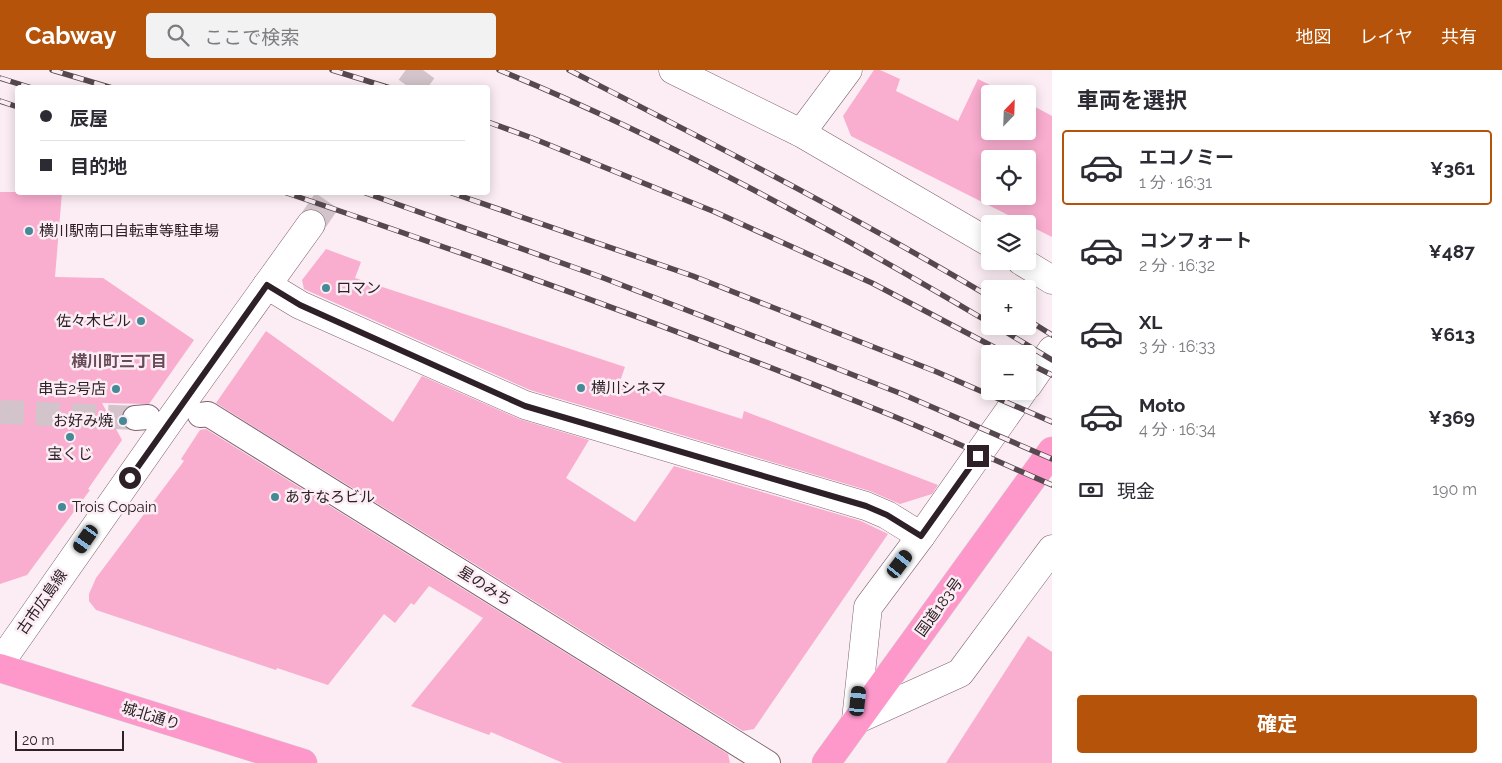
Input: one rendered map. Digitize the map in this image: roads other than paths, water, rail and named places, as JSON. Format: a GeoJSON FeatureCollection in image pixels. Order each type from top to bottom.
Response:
{"type":"FeatureCollection","features":[{"type":"Feature","properties":{"kind":"highway","name":"国道183号"},"geometry":{"type":"LineString","coordinates":[[826,763],[1052,451]]}},
{"type":"Feature","properties":{"kind":"highway","name":"城北通り"},"geometry":{"type":"LineString","coordinates":[[0,668],[303,763]]}},
{"type":"Feature","properties":{"kind":"street"},"geometry":{"type":"LineString","coordinates":[[673,70],[801,133],[981,238]]}},
{"type":"Feature","properties":{"kind":"street"},"geometry":{"type":"LineString","coordinates":[[801,133],[848,70]]}},
{"type":"Feature","properties":{"kind":"street","name":"古市広島線"},"geometry":{"type":"LineString","coordinates":[[0,663],[173,416],[311,224]]}},
{"type":"Feature","properties":{"kind":"street"},"geometry":{"type":"LineString","coordinates":[[1036,270],[1052,280]]}},
{"type":"Feature","properties":{"kind":"street"},"geometry":{"type":"LineString","coordinates":[[267,285],[300,305],[525,406],[866,506],[887,515],[921,536]]}},
{"type":"Feature","properties":{"kind":"street"},"geometry":{"type":"LineString","coordinates":[[1036,373],[1052,350]]}},
{"type":"Feature","properties":{"kind":"street"},"geometry":{"type":"LineString","coordinates":[[856,720],[868,607],[921,536],[1017,400]]}},
{"type":"Feature","properties":{"kind":"street","name":"星のみち"},"geometry":{"type":"LineString","coordinates":[[200,414],[208,414],[768,763]]}},
{"type":"Feature","properties":{"kind":"street"},"geometry":{"type":"LineString","coordinates":[[856,720],[960,673],[1048,562]]}},
{"type":"Feature","properties":{"kind":"tunnel"},"geometry":{"type":"LineString","coordinates":[[412,85],[423,70]]}},
{"type":"Feature","properties":{"kind":"tunnel"},"geometry":{"type":"LineString","coordinates":[[311,224],[331,195]]}},
{"type":"Feature","properties":{"kind":"tunnel"},"geometry":{"type":"LineString","coordinates":[[0,412],[135,418]]}},
{"type":"Feature","properties":{"kind":"railway"},"geometry":{"type":"LineString","coordinates":[[52,70],[102,85]]}},
{"type":"Feature","properties":{"kind":"railway"},"geometry":{"type":"LineString","coordinates":[[332,70],[380,85]]}},
{"type":"Feature","properties":{"kind":"railway"},"geometry":{"type":"LineString","coordinates":[[499,70],[562,97],[687,156],[810,220],[981,318]]}},
{"type":"Feature","properties":{"kind":"railway"},"geometry":{"type":"LineString","coordinates":[[569,70],[834,208],[981,292]]}},
{"type":"Feature","properties":{"kind":"railway"},"geometry":{"type":"LineString","coordinates":[[0,78],[22,85]]}},
{"type":"Feature","properties":{"kind":"railway"},"geometry":{"type":"LineString","coordinates":[[0,101],[15,106]]}},
{"type":"Feature","properties":{"kind":"railway"},"geometry":{"type":"LineString","coordinates":[[490,123],[715,212],[872,283],[990,345]]}},
{"type":"Feature","properties":{"kind":"railway"},"geometry":{"type":"LineString","coordinates":[[293,195],[514,272],[742,357],[893,416],[1052,485]]}},
{"type":"Feature","properties":{"kind":"railway"},"geometry":{"type":"LineString","coordinates":[[371,195],[601,277],[702,316],[902,394],[1052,459]]}},
{"type":"Feature","properties":{"kind":"railway"},"geometry":{"type":"LineString","coordinates":[[458,195],[693,276],[937,372],[1052,422]]}},
{"type":"Feature","properties":{"kind":"railway"},"geometry":{"type":"LineString","coordinates":[[1036,325],[1052,335]]}},
{"type":"Feature","properties":{"kind":"railway"},"geometry":{"type":"LineString","coordinates":[[1011,335],[1052,360]]}},
{"type":"Feature","properties":{"kind":"railway"},"geometry":{"type":"LineString","coordinates":[[1036,367],[1052,375]]}},
{"type":"Feature","properties":{"kind":"place","name":"横川駅南口自転車等駐車場"},"geometry":{"type":"Point","coordinates":[29,231]}},
{"type":"Feature","properties":{"kind":"place","name":"ロマン"},"geometry":{"type":"Point","coordinates":[326,288]}},
{"type":"Feature","properties":{"kind":"place","name":"佐々木ビル"},"geometry":{"type":"Point","coordinates":[141,321]}},
{"type":"Feature","properties":{"kind":"place","name":"横川シネマ"},"geometry":{"type":"Point","coordinates":[581,388]}},
{"type":"Feature","properties":{"kind":"place","name":"串吉2号店"},"geometry":{"type":"Point","coordinates":[116,389]}},
{"type":"Feature","properties":{"kind":"place","name":"お好み焼"},"geometry":{"type":"Point","coordinates":[123,421]}},
{"type":"Feature","properties":{"kind":"place","name":"宝くじ"},"geometry":{"type":"Point","coordinates":[70,437]}},
{"type":"Feature","properties":{"kind":"place","name":"あすなろビル"},"geometry":{"type":"Point","coordinates":[275,497]}},
{"type":"Feature","properties":{"kind":"place","name":"Trois Copain"},"geometry":{"type":"Point","coordinates":[62,507]}},
{"type":"Feature","properties":{"kind":"district","name":"横川町三丁目"},"geometry":{"type":"Point","coordinates":[119,361]}}]}
